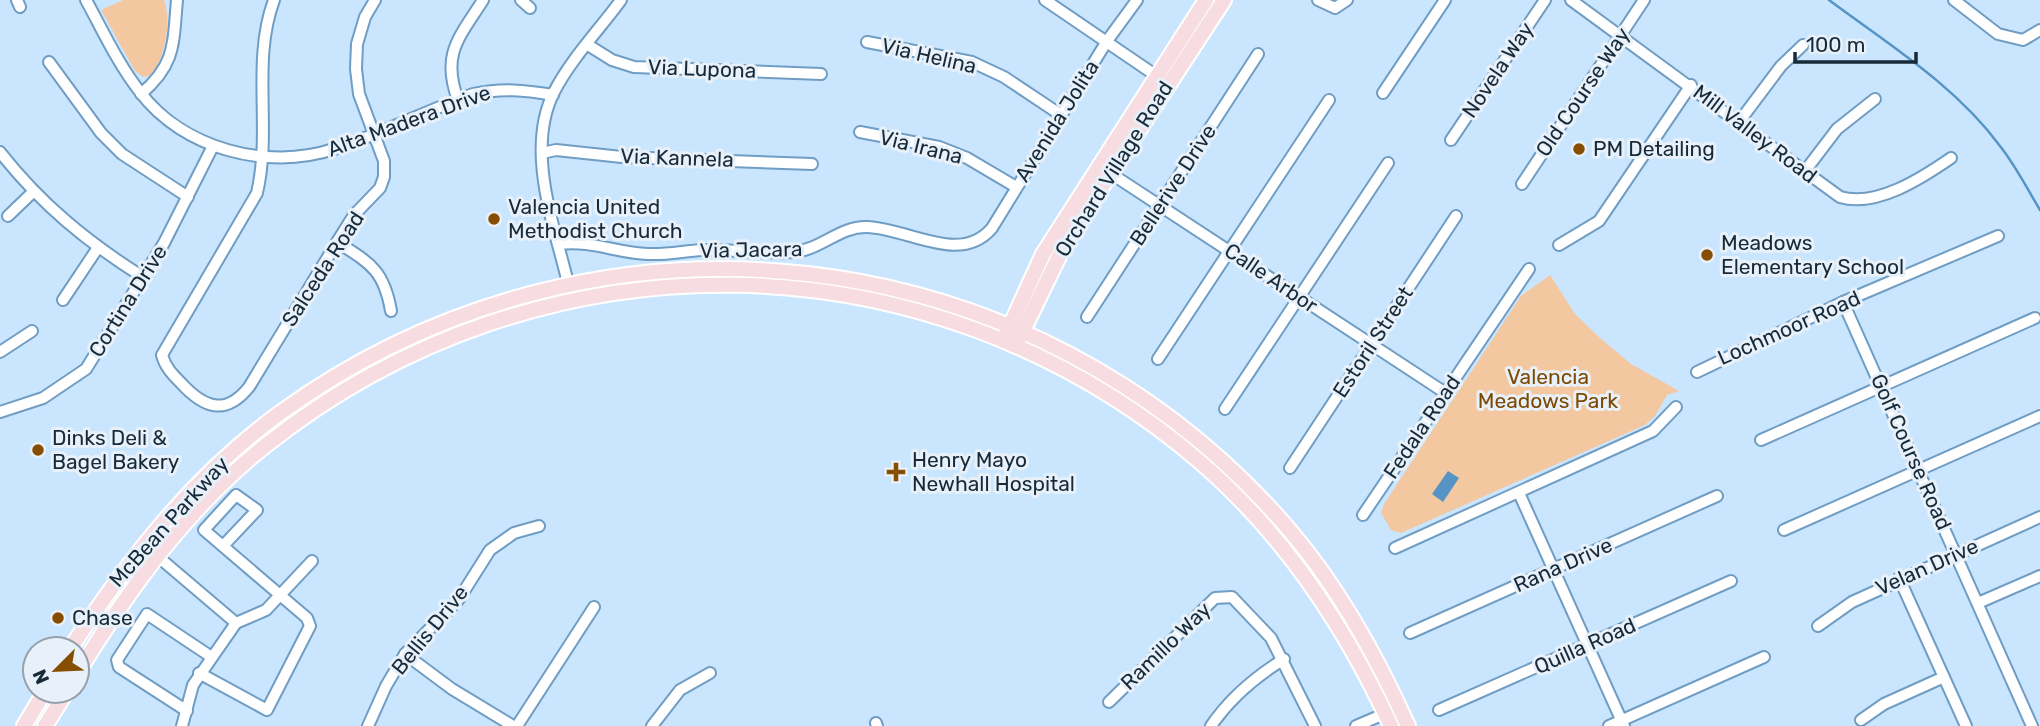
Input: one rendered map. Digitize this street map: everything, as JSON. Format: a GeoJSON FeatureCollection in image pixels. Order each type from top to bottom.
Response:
{"type":"FeatureCollection","features":[{"type":"Feature","properties":{"kind":"main road","name":"Orchard Village Road"},"geometry":{"type":"LineString","coordinates":[[1163,80],[1206,0]]}},
{"type":"Feature","properties":{"kind":"main road","name":"Orchard Village Road"},"geometry":{"type":"LineString","coordinates":[[1010,342],[1104,168],[1163,80],[1224,0]]}},
{"type":"Feature","properties":{"kind":"main road","name":"McBean Parkway"},"geometry":{"type":"LineString","coordinates":[[79,635],[113,583],[144,544],[218,463],[277,415],[352,366],[420,331],[482,307],[568,283],[701,268],[767,268],[849,278],[914,292],[1017,328],[1147,401],[1230,467],[1294,535],[1325,575],[1379,663],[1408,726]]}},
{"type":"Feature","properties":{"kind":"main road","name":"McBean Parkway"},"geometry":{"type":"LineString","coordinates":[[91,653],[156,555],[213,493],[261,449],[349,388],[468,330],[555,302],[659,287],[767,284],[871,299],[917,310],[1010,342],[1137,414],[1203,464],[1257,518],[1308,580],[1343,632],[1388,720]]}},
{"type":"Feature","properties":{"kind":"main road"},"geometry":{"type":"LineString","coordinates":[[1203,464],[1217,463],[1230,467]]}},
{"type":"Feature","properties":{"kind":"main road"},"geometry":{"type":"LineString","coordinates":[[24,726],[37,705]]}},
{"type":"Feature","properties":{"kind":"main road"},"geometry":{"type":"LineString","coordinates":[[45,726],[58,705]]}},
{"type":"Feature","properties":{"kind":"street","name":"Alta Madera Drive"},"geometry":{"type":"LineString","coordinates":[[86,0],[141,94],[190,135],[214,146],[263,157],[310,156],[458,100],[498,89],[553,95]]}},
{"type":"Feature","properties":{"kind":"street"},"geometry":{"type":"LineString","coordinates":[[141,94],[165,70],[173,43],[177,0]]}},
{"type":"Feature","properties":{"kind":"street"},"geometry":{"type":"LineString","coordinates":[[263,157],[263,58],[274,0]]}},
{"type":"Feature","properties":{"kind":"street","name":"Salceda Road"},"geometry":{"type":"LineString","coordinates":[[263,157],[252,205],[164,347],[164,363],[188,391],[202,403],[214,406],[226,405],[241,398],[354,215],[380,188],[384,177],[384,161],[359,94],[356,69],[357,44],[365,18],[375,0]]}},
{"type":"Feature","properties":{"kind":"street"},"geometry":{"type":"LineString","coordinates":[[458,100],[449,63],[454,46],[483,0]]}},
{"type":"Feature","properties":{"kind":"street"},"geometry":{"type":"LineString","coordinates":[[568,283],[542,153],[545,126],[553,95],[621,0]]}},
{"type":"Feature","properties":{"kind":"street"},"geometry":{"type":"LineString","coordinates":[[1045,0],[1163,80]]}},
{"type":"Feature","properties":{"kind":"street","name":"Avenida Jolita"},"geometry":{"type":"LineString","coordinates":[[978,242],[992,228],[1107,41],[1137,0]]}},
{"type":"Feature","properties":{"kind":"street"},"geometry":{"type":"LineString","coordinates":[[1318,0],[1335,8],[1347,0]]}},
{"type":"Feature","properties":{"kind":"street"},"geometry":{"type":"LineString","coordinates":[[1383,93],[1445,0]]}},
{"type":"Feature","properties":{"kind":"street","name":"Novela Way"},"geometry":{"type":"LineString","coordinates":[[1451,140],[1545,0]]}},
{"type":"Feature","properties":{"kind":"street","name":"Mill Valley Road"},"geometry":{"type":"LineString","coordinates":[[1571,0],[1691,85],[1840,197],[1863,200],[1927,174],[1951,158]]}},
{"type":"Feature","properties":{"kind":"street","name":"Old Course Way"},"geometry":{"type":"LineString","coordinates":[[1522,184],[1644,0]]}},
{"type":"Feature","properties":{"kind":"street"},"geometry":{"type":"LineString","coordinates":[[1954,0],[1998,34],[2023,40],[2040,30]]}},
{"type":"Feature","properties":{"kind":"street","name":"Via Helina"},"geometry":{"type":"LineString","coordinates":[[867,42],[972,62],[1004,77],[1061,115]]}},
{"type":"Feature","properties":{"kind":"street","name":"Via Lupona"},"geometry":{"type":"LineString","coordinates":[[588,45],[612,60],[635,66],[821,74]]}},
{"type":"Feature","properties":{"kind":"street"},"geometry":{"type":"LineString","coordinates":[[1739,122],[1781,66],[1803,46]]}},
{"type":"Feature","properties":{"kind":"street","name":"Bellerive Drive"},"geometry":{"type":"LineString","coordinates":[[1087,317],[1258,54]]}},
{"type":"Feature","properties":{"kind":"street"},"geometry":{"type":"LineString","coordinates":[[49,62],[101,133],[122,154],[188,197]]}},
{"type":"Feature","properties":{"kind":"street"},"geometry":{"type":"LineString","coordinates":[[1559,244],[1599,221],[1691,85]]}},
{"type":"Feature","properties":{"kind":"street"},"geometry":{"type":"LineString","coordinates":[[1805,171],[1837,129],[1875,99]]}},
{"type":"Feature","properties":{"kind":"street"},"geometry":{"type":"LineString","coordinates":[[1158,359],[1329,100]]}},
{"type":"Feature","properties":{"kind":"street","name":"Via Irana"},"geometry":{"type":"LineString","coordinates":[[860,132],[939,147],[967,158],[1016,187]]}},
{"type":"Feature","properties":{"kind":"street","name":"Cortina Drive"},"geometry":{"type":"LineString","coordinates":[[0,412],[43,398],[86,369],[143,277],[214,146]]}},
{"type":"Feature","properties":{"kind":"street","name":"Via Kannela"},"geometry":{"type":"LineString","coordinates":[[542,153],[556,150],[622,157],[812,164]]}},
{"type":"Feature","properties":{"kind":"street"},"geometry":{"type":"LineString","coordinates":[[0,152],[58,218],[97,249],[143,277]]}},
{"type":"Feature","properties":{"kind":"street"},"geometry":{"type":"LineString","coordinates":[[1225,409],[1388,163]]}},
{"type":"Feature","properties":{"kind":"street","name":"Calle Arbor"},"geometry":{"type":"LineString","coordinates":[[1104,168],[1444,392]]}},
{"type":"Feature","properties":{"kind":"street"},"geometry":{"type":"LineString","coordinates":[[8,216],[33,192]]}},
{"type":"Feature","properties":{"kind":"street","name":"Estoril Street"},"geometry":{"type":"LineString","coordinates":[[1290,468],[1456,216]]}},
{"type":"Feature","properties":{"kind":"street","name":"Via Jacara"},"geometry":{"type":"LineString","coordinates":[[559,244],[593,242],[651,254],[701,250],[789,253],[809,250],[844,231],[864,227],[883,228],[955,246],[978,242]]}},
{"type":"Feature","properties":{"kind":"street","name":"Lochmoor Road"},"geometry":{"type":"LineString","coordinates":[[1697,372],[1843,302],[1998,236]]}},
{"type":"Feature","properties":{"kind":"street"},"geometry":{"type":"LineString","coordinates":[[337,242],[379,272],[387,288],[391,311]]}},
{"type":"Feature","properties":{"kind":"street"},"geometry":{"type":"LineString","coordinates":[[63,300],[97,249]]}},
{"type":"Feature","properties":{"kind":"street","name":"Fedala Road"},"geometry":{"type":"LineString","coordinates":[[1363,515],[1529,269]]}},
{"type":"Feature","properties":{"kind":"street","name":"Golf Course Road"},"geometry":{"type":"LineString","coordinates":[[1843,302],[2032,726]]}},
{"type":"Feature","properties":{"kind":"street"},"geometry":{"type":"LineString","coordinates":[[1761,440],[2035,318]]}},
{"type":"Feature","properties":{"kind":"street"},"geometry":{"type":"LineString","coordinates":[[0,352],[33,331]]}},
{"type":"Feature","properties":{"kind":"street"},"geometry":{"type":"LineString","coordinates":[[1395,548],[1653,431],[1676,407]]}},
{"type":"Feature","properties":{"kind":"street"},"geometry":{"type":"LineString","coordinates":[[1784,530],[2040,416]]}},
{"type":"Feature","properties":{"kind":"street"},"geometry":{"type":"LineString","coordinates":[[1519,493],[1623,723]]}},
{"type":"Feature","properties":{"kind":"street","name":"McBean Parkway"},"geometry":{"type":"LineString","coordinates":[[199,673],[267,710],[310,626],[307,618],[204,530],[236,495],[257,510],[223,546]]}},
{"type":"Feature","properties":{"kind":"street","name":"Rana Drive"},"geometry":{"type":"LineString","coordinates":[[1410,633],[1717,496]]}},
{"type":"Feature","properties":{"kind":"street","name":"Velan Drive"},"geometry":{"type":"LineString","coordinates":[[1818,626],[1835,611],[1899,578],[2040,517]]}},
{"type":"Feature","properties":{"kind":"street","name":"Bellis Drive"},"geometry":{"type":"LineString","coordinates":[[368,726],[386,686],[405,654],[459,599],[489,550],[507,537],[539,526]]}},
{"type":"Feature","properties":{"kind":"street"},"geometry":{"type":"LineString","coordinates":[[156,555],[236,623]]}},
{"type":"Feature","properties":{"kind":"street"},"geometry":{"type":"LineString","coordinates":[[182,726],[199,673],[236,623],[260,614],[312,561]]}},
{"type":"Feature","properties":{"kind":"street"},"geometry":{"type":"LineString","coordinates":[[1978,603],[2040,576]]}},
{"type":"Feature","properties":{"kind":"street"},"geometry":{"type":"LineString","coordinates":[[1899,578],[1965,726]]}},
{"type":"Feature","properties":{"kind":"street","name":"Quilla Road"},"geometry":{"type":"LineString","coordinates":[[1439,710],[1731,581]]}},
{"type":"Feature","properties":{"kind":"street","name":"Ramillo Way"},"geometry":{"type":"LineString","coordinates":[[1109,702],[1215,597],[1232,597],[1271,638],[1284,659]]}},
{"type":"Feature","properties":{"kind":"street"},"geometry":{"type":"LineString","coordinates":[[405,654],[452,689],[515,726],[594,607]]}},
{"type":"Feature","properties":{"kind":"street"},"geometry":{"type":"LineString","coordinates":[[187,711],[119,667],[117,660],[146,614],[210,656]]}},
{"type":"Feature","properties":{"kind":"street"},"geometry":{"type":"LineString","coordinates":[[1609,726],[1623,723],[1763,657]]}},
{"type":"Feature","properties":{"kind":"street"},"geometry":{"type":"LineString","coordinates":[[1211,726],[1247,685],[1284,659],[1315,726]]}},
{"type":"Feature","properties":{"kind":"street"},"geometry":{"type":"LineString","coordinates":[[652,726],[680,690],[710,673]]}},
{"type":"Feature","properties":{"kind":"street"},"geometry":{"type":"LineString","coordinates":[[1861,720],[1884,704],[1944,677]]}},
{"type":"Feature","properties":{"kind":"street"},"geometry":{"type":"LineString","coordinates":[[1356,726],[1388,720],[1400,708]]}},
{"type":"Feature","properties":{"kind":"green space"},"geometry":{"type":"Polygon","coordinates":[[[123,0],[164,0],[166,40],[155,69],[149,76],[143,77],[135,71],[101,10],[123,0]]]}},
{"type":"Feature","properties":{"kind":"green space","name":"Valencia Meadows Park"},"geometry":{"type":"Polygon","coordinates":[[[1550,275],[1575,314],[1600,338],[1631,364],[1679,391],[1667,395],[1655,416],[1645,425],[1401,533],[1391,530],[1381,513],[1384,504],[1521,296],[1550,275]]]}},
{"type":"Feature","properties":{"kind":"water"},"geometry":{"type":"Polygon","coordinates":[[[1448,471],[1459,478],[1443,502],[1432,494],[1448,471]]]}},
{"type":"Feature","properties":{"kind":"waterway"},"geometry":{"type":"LineString","coordinates":[[1829,0],[1920,67],[1963,104],[2005,153],[2040,210]]}},
{"type":"Feature","properties":{"kind":"place","name":"PM Detailing"},"geometry":{"type":"Point","coordinates":[1579,149]}},
{"type":"Feature","properties":{"kind":"place","name":"Valencia United Methodist Church"},"geometry":{"type":"Point","coordinates":[494,219]}},
{"type":"Feature","properties":{"kind":"place","name":"Meadows Elementary School"},"geometry":{"type":"Point","coordinates":[1707,255]}},
{"type":"Feature","properties":{"kind":"place","name":"Dinks Deli & Bagel Bakery"},"geometry":{"type":"Point","coordinates":[38,450]}},
{"type":"Feature","properties":{"kind":"place","name":"Henry Mayo Newhall Hospital"},"geometry":{"type":"Point","coordinates":[896,472]}},
{"type":"Feature","properties":{"kind":"place","name":"Chase"},"geometry":{"type":"Point","coordinates":[58,618]}}]}
